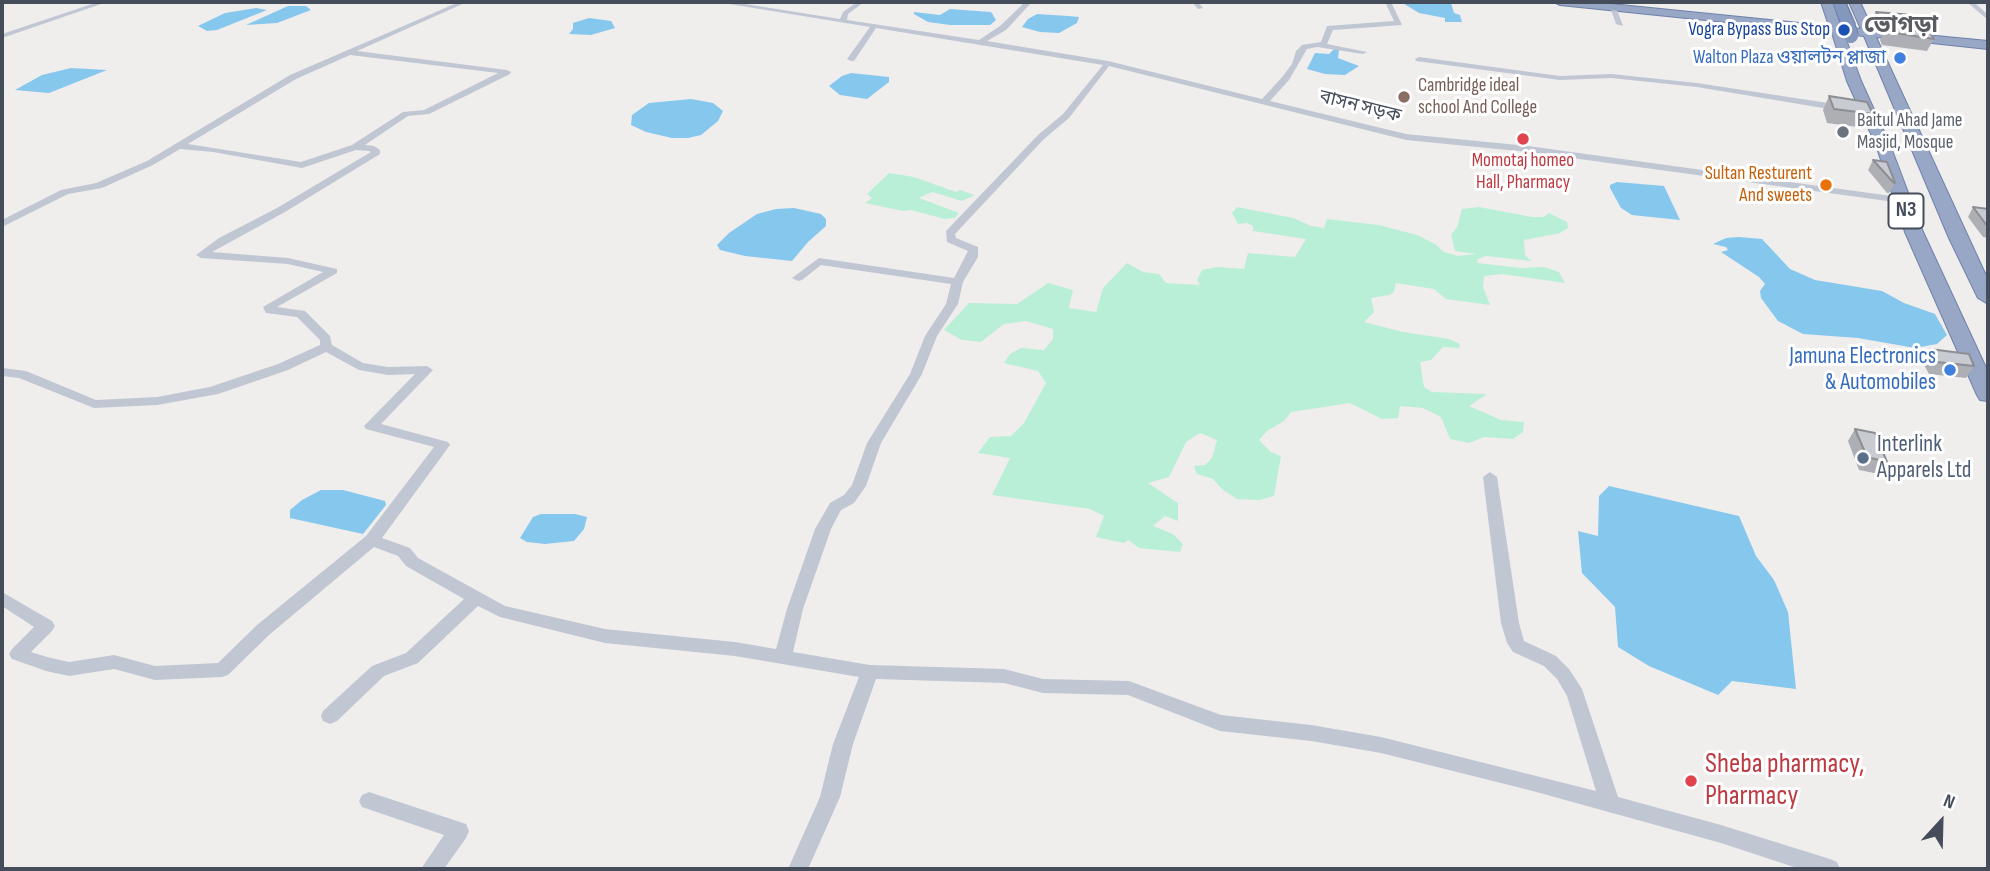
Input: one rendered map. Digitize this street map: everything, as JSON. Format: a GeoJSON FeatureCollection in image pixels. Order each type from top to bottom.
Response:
{"type":"FeatureCollection","features":[{"type":"Feature","properties":{"kind":"highway"},"geometry":{"type":"LineString","coordinates":[[1560,2],[1988,40]]}},
{"type":"Feature","properties":{"kind":"highway"},"geometry":{"type":"LineString","coordinates":[[1598,2],[1842,28]]}},
{"type":"Feature","properties":{"kind":"highway","name":"N3"},"geometry":{"type":"LineString","coordinates":[[1827,2],[1842,28],[1854,81],[1869,112],[1902,200],[1988,395]]}},
{"type":"Feature","properties":{"kind":"highway"},"geometry":{"type":"LineString","coordinates":[[1839,2],[1842,28]]}},
{"type":"Feature","properties":{"kind":"highway","name":"N3"},"geometry":{"type":"LineString","coordinates":[[1855,2],[1983,281],[1988,298]]}},
{"type":"Feature","properties":{"kind":"highway"},"geometry":{"type":"LineString","coordinates":[[1867,30],[1988,45]]}},
{"type":"Feature","properties":{"kind":"street"},"geometry":{"type":"LineString","coordinates":[[2,36],[104,2]]}},
{"type":"Feature","properties":{"kind":"street"},"geometry":{"type":"LineString","coordinates":[[2,224],[65,192],[99,186],[117,178],[181,146],[293,77],[464,2]]}},
{"type":"Feature","properties":{"kind":"street","name":"বাসন সড়ক"},"geometry":{"type":"LineString","coordinates":[[720,2],[1108,63],[1406,136],[1541,151],[1902,200]]}},
{"type":"Feature","properties":{"kind":"street"},"geometry":{"type":"LineString","coordinates":[[843,20],[845,13],[861,2]]}},
{"type":"Feature","properties":{"kind":"street"},"geometry":{"type":"LineString","coordinates":[[981,42],[1003,28],[1029,2]]}},
{"type":"Feature","properties":{"kind":"street"},"geometry":{"type":"LineString","coordinates":[[1265,101],[1296,64],[1300,51],[1305,47],[1324,44],[1329,28],[1399,23],[1388,2]]}},
{"type":"Feature","properties":{"kind":"street"},"geometry":{"type":"LineString","coordinates":[[1970,2],[1988,18]]}},
{"type":"Feature","properties":{"kind":"street"},"geometry":{"type":"LineString","coordinates":[[1613,7],[1620,24]]}},
{"type":"Feature","properties":{"kind":"street"},"geometry":{"type":"LineString","coordinates":[[851,59],[875,25]]}},
{"type":"Feature","properties":{"kind":"street"},"geometry":{"type":"LineString","coordinates":[[1316,45],[1363,52]]}},
{"type":"Feature","properties":{"kind":"street"},"geometry":{"type":"LineString","coordinates":[[181,146],[302,165],[355,147],[406,114],[426,112],[507,72],[351,53]]}},
{"type":"Feature","properties":{"kind":"street"},"geometry":{"type":"LineString","coordinates":[[1419,60],[1560,78],[1611,76],[1697,85],[1869,112]]}},
{"type":"Feature","properties":{"kind":"street"},"geometry":{"type":"LineString","coordinates":[[783,657],[795,609],[823,528],[835,507],[849,499],[859,486],[874,443],[916,374],[931,336],[953,304],[957,282],[974,249],[951,240],[950,233],[1041,137],[1066,116],[1108,63]]}},
{"type":"Feature","properties":{"kind":"street"},"geometry":{"type":"LineString","coordinates":[[326,347],[326,339],[301,314],[270,310],[269,307],[333,271],[288,261],[201,255],[223,240],[281,211],[377,152],[371,148],[355,147]]}},
{"type":"Feature","properties":{"kind":"street"},"geometry":{"type":"LineString","coordinates":[[798,278],[819,261],[957,282]]}},
{"type":"Feature","properties":{"kind":"street"},"geometry":{"type":"LineString","coordinates":[[2,372],[21,374],[94,404],[157,401],[213,391],[283,367],[326,347]]}},
{"type":"Feature","properties":{"kind":"street"},"geometry":{"type":"LineString","coordinates":[[2,598],[46,626],[18,654],[46,664],[69,669],[114,662],[155,673],[222,670],[263,629],[372,540],[443,445],[371,426],[427,370],[388,372],[359,366],[326,347]]}},
{"type":"Feature","properties":{"kind":"street"},"geometry":{"type":"LineString","coordinates":[[1490,477],[1510,623],[1516,643],[1519,647],[1550,661],[1563,674],[1576,694],[1609,803]]}},
{"type":"Feature","properties":{"kind":"street"},"geometry":{"type":"LineString","coordinates":[[372,540],[404,552],[412,562],[500,611],[572,630],[605,636],[735,649],[870,672],[1004,676],[1043,686],[1129,688],[1220,723],[1311,733],[1381,745],[1609,803],[1721,834],[1830,869]]}},
{"type":"Feature","properties":{"kind":"street"},"geometry":{"type":"LineString","coordinates":[[330,716],[378,671],[412,658],[477,597]]}},
{"type":"Feature","properties":{"kind":"street"},"geometry":{"type":"LineString","coordinates":[[798,869],[830,797],[843,744],[870,672]]}},
{"type":"Feature","properties":{"kind":"street"},"geometry":{"type":"LineString","coordinates":[[369,801],[459,831],[432,869]]}},
{"type":"Feature","properties":{"kind":"green space"},"geometry":{"type":"Polygon","coordinates":[[[889,173],[914,177],[956,192],[960,190],[975,195],[962,201],[932,192],[919,198],[959,213],[955,218],[945,219],[911,210],[903,211],[865,203],[872,198],[867,194],[889,173]]]}},
{"type":"Feature","properties":{"kind":"green space"},"geometry":{"type":"Polygon","coordinates":[[[1237,207],[1293,218],[1324,228],[1327,219],[1379,225],[1417,235],[1444,252],[1458,256],[1476,254],[1455,251],[1451,235],[1457,227],[1462,209],[1479,207],[1532,217],[1544,217],[1549,213],[1567,222],[1568,228],[1560,233],[1524,240],[1525,255],[1531,261],[1486,256],[1478,259],[1477,263],[1521,268],[1544,267],[1559,272],[1565,283],[1502,274],[1484,276],[1483,287],[1490,305],[1446,299],[1434,289],[1396,283],[1394,292],[1389,295],[1371,298],[1374,312],[1364,322],[1403,332],[1449,339],[1460,344],[1459,348],[1443,347],[1431,360],[1420,362],[1424,387],[1432,392],[1487,394],[1469,406],[1501,420],[1524,422],[1523,432],[1513,439],[1484,437],[1469,443],[1450,439],[1441,417],[1423,408],[1400,406],[1398,418],[1382,419],[1350,403],[1291,412],[1284,421],[1267,431],[1259,440],[1271,452],[1281,456],[1274,496],[1259,500],[1237,499],[1213,479],[1197,474],[1194,466],[1205,465],[1212,458],[1217,440],[1200,433],[1186,442],[1169,477],[1148,483],[1178,503],[1178,521],[1165,516],[1153,526],[1173,534],[1183,544],[1180,552],[1139,548],[1128,540],[1124,543],[1096,537],[1104,516],[1090,509],[992,495],[1010,458],[978,453],[990,437],[1011,436],[1024,423],[1046,383],[1038,371],[1004,363],[1010,354],[1021,348],[1044,350],[1053,339],[1053,329],[1026,321],[1004,324],[981,342],[962,340],[944,330],[969,303],[1017,304],[1048,283],[1073,290],[1069,308],[1096,312],[1103,288],[1127,263],[1143,272],[1159,274],[1166,283],[1200,285],[1197,280],[1202,270],[1217,267],[1244,269],[1248,253],[1295,257],[1306,239],[1253,231],[1253,226],[1247,223],[1238,224],[1232,213],[1237,207]]]}},
{"type":"Feature","properties":{"kind":"water"},"geometry":{"type":"Polygon","coordinates":[[[1401,2],[1451,3],[1454,13],[1460,15],[1462,22],[1445,22],[1445,18],[1419,13],[1401,2]]]}},
{"type":"Feature","properties":{"kind":"water"},"geometry":{"type":"Polygon","coordinates":[[[288,6],[306,6],[311,10],[277,23],[246,25],[288,6]]]}},
{"type":"Feature","properties":{"kind":"water"},"geometry":{"type":"Polygon","coordinates":[[[256,8],[267,10],[217,30],[207,31],[198,26],[225,13],[256,8]]]}},
{"type":"Feature","properties":{"kind":"water"},"geometry":{"type":"Polygon","coordinates":[[[950,9],[991,12],[996,20],[990,25],[950,25],[928,22],[914,14],[940,15],[950,9]]]}},
{"type":"Feature","properties":{"kind":"water"},"geometry":{"type":"Polygon","coordinates":[[[1037,14],[1079,17],[1077,23],[1059,33],[1022,27],[1028,19],[1037,14]]]}},
{"type":"Feature","properties":{"kind":"water"},"geometry":{"type":"Polygon","coordinates":[[[589,18],[611,21],[615,28],[591,35],[569,34],[573,23],[589,18]]]}},
{"type":"Feature","properties":{"kind":"water"},"geometry":{"type":"Polygon","coordinates":[[[1334,49],[1339,50],[1338,58],[1359,66],[1345,75],[1325,74],[1307,69],[1315,53],[1329,54],[1334,49]]]}},
{"type":"Feature","properties":{"kind":"water"},"geometry":{"type":"Polygon","coordinates":[[[71,68],[107,70],[49,93],[15,90],[42,75],[71,68]]]}},
{"type":"Feature","properties":{"kind":"water"},"geometry":{"type":"Polygon","coordinates":[[[851,73],[889,77],[889,82],[867,99],[840,95],[829,86],[851,73]]]}},
{"type":"Feature","properties":{"kind":"water"},"geometry":{"type":"Polygon","coordinates":[[[691,99],[713,103],[723,111],[718,121],[701,135],[672,138],[646,132],[631,125],[632,115],[649,103],[691,99]]]}},
{"type":"Feature","properties":{"kind":"water"},"geometry":{"type":"Polygon","coordinates":[[[1617,182],[1664,186],[1680,220],[1632,215],[1621,208],[1610,188],[1610,185],[1617,182]]]}},
{"type":"Feature","properties":{"kind":"water"},"geometry":{"type":"Polygon","coordinates":[[[794,208],[821,214],[826,219],[826,226],[792,261],[745,256],[720,250],[717,245],[729,233],[757,214],[794,208]]]}},
{"type":"Feature","properties":{"kind":"water"},"geometry":{"type":"Polygon","coordinates":[[[1726,238],[1762,239],[1790,269],[1815,280],[1882,291],[1904,303],[1935,314],[1947,335],[1937,344],[1915,348],[1858,338],[1803,334],[1778,321],[1761,298],[1760,291],[1765,284],[1759,277],[1721,252],[1728,250],[1726,247],[1713,244],[1726,238]]]}},
{"type":"Feature","properties":{"kind":"water"},"geometry":{"type":"Polygon","coordinates":[[[1609,486],[1739,516],[1756,556],[1774,580],[1788,612],[1796,689],[1732,681],[1718,695],[1649,666],[1618,647],[1615,607],[1582,573],[1578,531],[1598,536],[1599,496],[1609,486]]]}},
{"type":"Feature","properties":{"kind":"water"},"geometry":{"type":"Polygon","coordinates":[[[321,490],[343,490],[385,501],[386,505],[363,534],[290,518],[290,510],[321,490]]]}},
{"type":"Feature","properties":{"kind":"water"},"geometry":{"type":"Polygon","coordinates":[[[541,514],[575,514],[587,517],[584,529],[574,541],[545,544],[527,542],[520,538],[533,517],[541,514]]]}},
{"type":"Feature","properties":{"kind":"building"},"geometry":{"type":"Polygon","coordinates":[[[1876,12],[1913,15],[1918,23],[1883,20],[1876,12]]]}},
{"type":"Feature","properties":{"kind":"building"},"geometry":{"type":"Polygon","coordinates":[[[1886,28],[1929,32],[1934,39],[1889,32],[1886,28]]]}},
{"type":"Feature","properties":{"kind":"building"},"geometry":{"type":"Polygon","coordinates":[[[1829,96],[1867,102],[1873,114],[1834,109],[1829,96]]]}},
{"type":"Feature","properties":{"kind":"building"},"geometry":{"type":"Polygon","coordinates":[[[1873,160],[1887,162],[1895,183],[1893,182],[1873,160]]]}},
{"type":"Feature","properties":{"kind":"building"},"geometry":{"type":"Polygon","coordinates":[[[1973,207],[1988,209],[1988,227],[1973,207]]]}},
{"type":"Feature","properties":{"kind":"building"},"geometry":{"type":"Polygon","coordinates":[[[1930,349],[1969,354],[1974,366],[1937,362],[1930,349]]]}},
{"type":"Feature","properties":{"kind":"building"},"geometry":{"type":"Polygon","coordinates":[[[1855,429],[1875,433],[1887,462],[1867,457],[1855,429]]]}},
{"type":"Feature","properties":{"kind":"place","name":"Vogra Bypass Bus Stop"},"geometry":{"type":"Point","coordinates":[1844,30]}},
{"type":"Feature","properties":{"kind":"place","name":"Walton Plaza ওয়ালটন প্লাজা"},"geometry":{"type":"Point","coordinates":[1900,58]}},
{"type":"Feature","properties":{"kind":"place","name":"Cambridge ideal school And College"},"geometry":{"type":"Point","coordinates":[1404,97]}},
{"type":"Feature","properties":{"kind":"place","name":"Baitul Ahad Jame Masjid, Mosque"},"geometry":{"type":"Point","coordinates":[1843,132]}},
{"type":"Feature","properties":{"kind":"place","name":"Momotaj homeo Hall, Pharmacy"},"geometry":{"type":"Point","coordinates":[1523,139]}},
{"type":"Feature","properties":{"kind":"place","name":"Sultan Resturent And sweets"},"geometry":{"type":"Point","coordinates":[1826,185]}},
{"type":"Feature","properties":{"kind":"place","name":"Jamuna Electronics & Automobiles"},"geometry":{"type":"Point","coordinates":[1950,370]}},
{"type":"Feature","properties":{"kind":"place","name":"Interlink Apparels Ltd"},"geometry":{"type":"Point","coordinates":[1863,458]}},
{"type":"Feature","properties":{"kind":"place","name":"Sheba pharmacy, Pharmacy"},"geometry":{"type":"Point","coordinates":[1691,781]}},
{"type":"Feature","properties":{"kind":"district","name":"ভোগড়া"},"geometry":{"type":"Point","coordinates":[1901,26]}}]}
